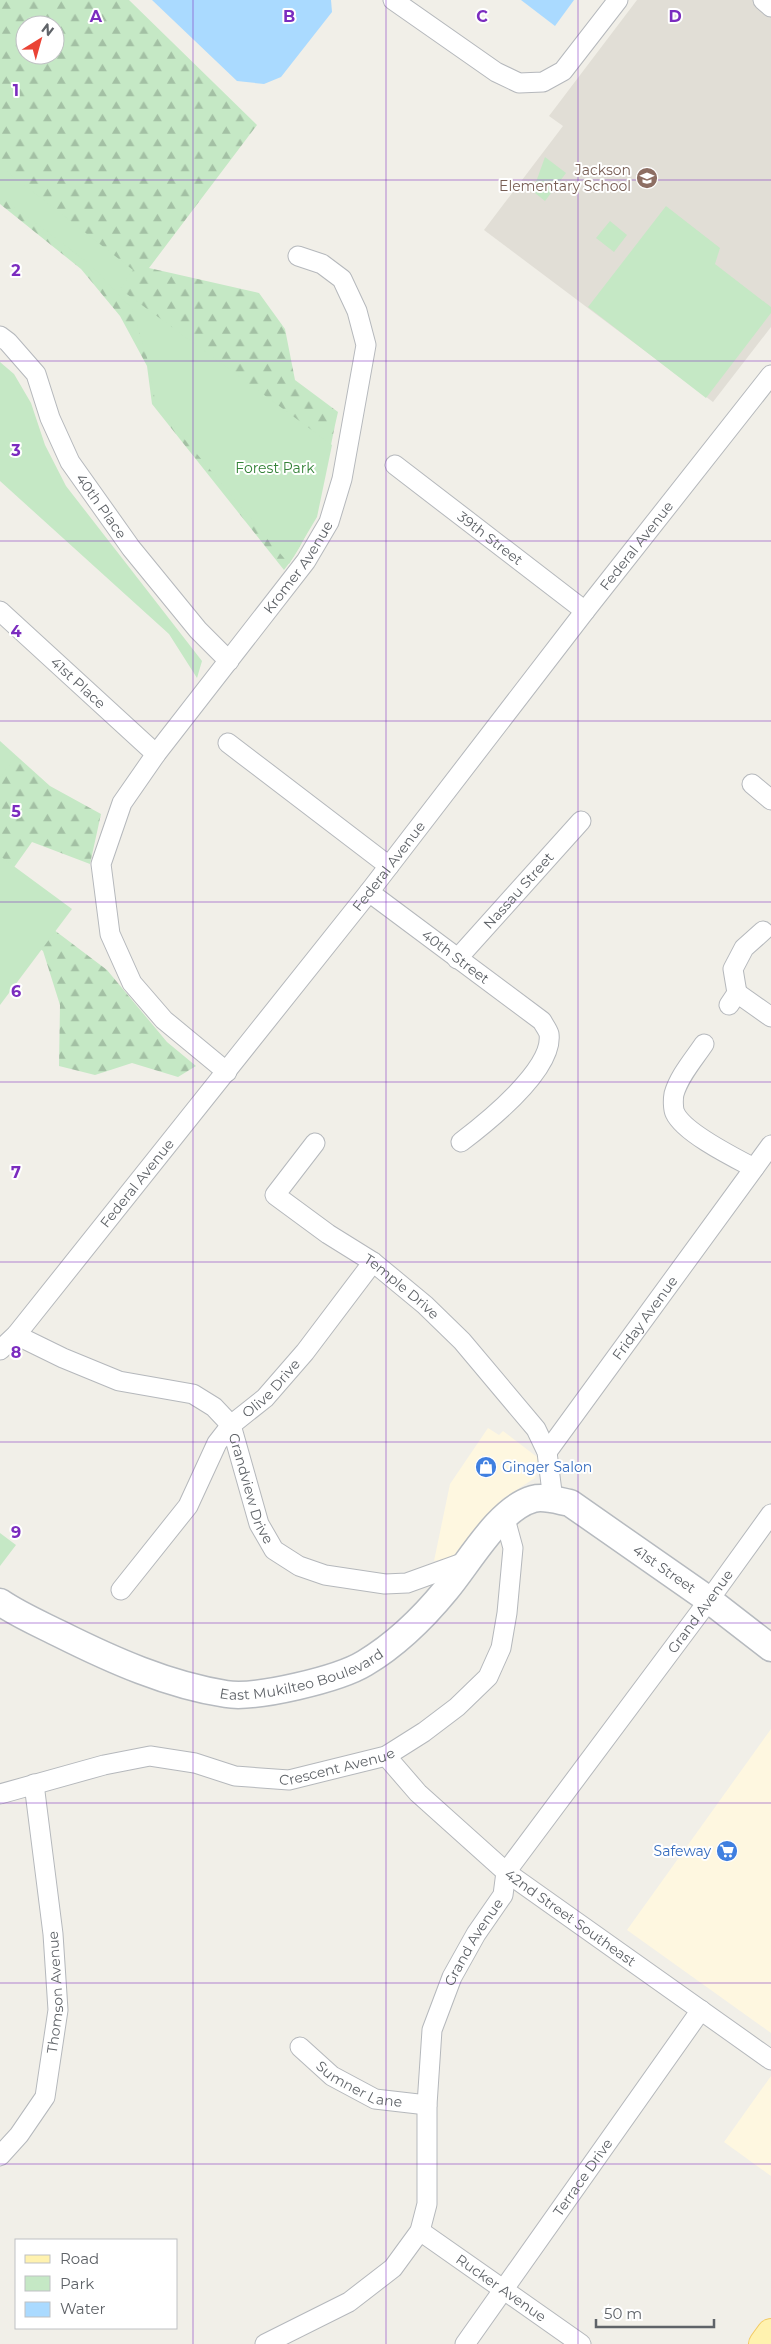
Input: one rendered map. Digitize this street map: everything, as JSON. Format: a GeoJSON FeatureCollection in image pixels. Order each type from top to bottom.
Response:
{"type":"FeatureCollection","features":[{"type":"Feature","properties":{"kind":"main road","name":"East Mukilteo Boulevard"},"geometry":{"type":"LineString","coordinates":[[4,1610],[92,1650],[160,1678],[228,1694],[273,1691],[321,1680],[363,1664],[394,1643],[445,1591],[504,1515],[520,1504],[534,1499],[553,1500]]}},
{"type":"Feature","properties":{"kind":"main road","name":"41st Street"},"geometry":{"type":"LineString","coordinates":[[553,1500],[570,1503],[709,1600],[771,1648]]}},
{"type":"Feature","properties":{"kind":"main road"},"geometry":{"type":"LineString","coordinates":[[763,2344],[771,2333]]}},
{"type":"Feature","properties":{"kind":"street"},"geometry":{"type":"LineString","coordinates":[[393,0],[505,78],[519,83],[539,83],[557,76],[571,62],[618,0]]}},
{"type":"Feature","properties":{"kind":"street"},"geometry":{"type":"LineString","coordinates":[[763,0],[771,7]]}},
{"type":"Feature","properties":{"kind":"street","name":"Kromer Avenue"},"geometry":{"type":"LineString","coordinates":[[227,1072],[164,1020],[132,983],[110,934],[101,864],[122,803],[156,754],[306,561],[329,522],[342,478],[366,345],[357,311],[342,279],[322,264],[298,256]]}},
{"type":"Feature","properties":{"kind":"street","name":"40th Place"},"geometry":{"type":"LineString","coordinates":[[0,336],[8,342],[36,374],[50,418],[70,462],[131,548],[198,630],[229,661]]}},
{"type":"Feature","properties":{"kind":"street","name":"Federal Avenue"},"geometry":{"type":"LineString","coordinates":[[0,1350],[16,1335],[227,1072],[771,375]]}},
{"type":"Feature","properties":{"kind":"street","name":"39th Street"},"geometry":{"type":"LineString","coordinates":[[395,465],[586,611]]}},
{"type":"Feature","properties":{"kind":"street","name":"41st Place"},"geometry":{"type":"LineString","coordinates":[[0,611],[156,754]]}},
{"type":"Feature","properties":{"kind":"street"},"geometry":{"type":"LineString","coordinates":[[228,742],[389,866]]}},
{"type":"Feature","properties":{"kind":"street"},"geometry":{"type":"LineString","coordinates":[[752,784],[771,800]]}},
{"type":"Feature","properties":{"kind":"street","name":"Nassau Street"},"geometry":{"type":"LineString","coordinates":[[457,959],[581,821]]}},
{"type":"Feature","properties":{"kind":"street","name":"40th Street"},"geometry":{"type":"LineString","coordinates":[[369,892],[457,959],[542,1020],[549,1034],[547,1051],[526,1083],[509,1104],[462,1142]]}},
{"type":"Feature","properties":{"kind":"street"},"geometry":{"type":"LineString","coordinates":[[763,931],[744,948],[733,969],[733,999],[771,1017]]}},
{"type":"Feature","properties":{"kind":"street"},"geometry":{"type":"LineString","coordinates":[[704,1044],[677,1084],[673,1096],[674,1112],[682,1122],[725,1154],[754,1168]]}},
{"type":"Feature","properties":{"kind":"street","name":"Temple Drive"},"geometry":{"type":"LineString","coordinates":[[315,1143],[275,1195],[328,1234],[373,1262],[426,1304],[462,1341],[536,1429],[547,1452]]}},
{"type":"Feature","properties":{"kind":"street","name":"Friday Avenue"},"geometry":{"type":"LineString","coordinates":[[547,1452],[771,1145]]}},
{"type":"Feature","properties":{"kind":"street","name":"Olive Drive"},"geometry":{"type":"LineString","coordinates":[[122,1590],[188,1506],[217,1443],[231,1425],[265,1398],[306,1352],[373,1262]]}},
{"type":"Feature","properties":{"kind":"street","name":"Grandview Drive"},"geometry":{"type":"LineString","coordinates":[[16,1335],[63,1358],[119,1381],[192,1394],[214,1407],[231,1425],[259,1524],[274,1550],[299,1566],[325,1575],[385,1584],[408,1583],[469,1561]]}},
{"type":"Feature","properties":{"kind":"street"},"geometry":{"type":"LineString","coordinates":[[547,1452],[553,1500]]}},
{"type":"Feature","properties":{"kind":"street","name":"Grand Avenue"},"geometry":{"type":"LineString","coordinates":[[265,2344],[349,2302],[393,2268],[420,2231],[427,2204],[427,2105],[432,2030],[452,1977],[476,1934],[503,1895],[506,1872],[771,1514]]}},
{"type":"Feature","properties":{"kind":"street","name":"Crescent Avenue"},"geometry":{"type":"LineString","coordinates":[[0,1794],[104,1765],[150,1756],[195,1763],[235,1776],[289,1780],[386,1756],[457,1707],[488,1678],[501,1648],[507,1613],[513,1548],[504,1515]]}},
{"type":"Feature","properties":{"kind":"street","name":"42nd Street Southeast"},"geometry":{"type":"LineString","coordinates":[[386,1756],[418,1793],[506,1872],[771,2060]]}},
{"type":"Feature","properties":{"kind":"street","name":"Thomson Avenue"},"geometry":{"type":"LineString","coordinates":[[0,2156],[19,2135],[44,2097],[58,2010],[53,1934],[34,1784]]}},
{"type":"Feature","properties":{"kind":"street","name":"Terrace Drive"},"geometry":{"type":"LineString","coordinates":[[465,2344],[701,2010]]}},
{"type":"Feature","properties":{"kind":"street","name":"Sumner Lane"},"geometry":{"type":"LineString","coordinates":[[300,2047],[332,2076],[375,2099],[427,2105]]}},
{"type":"Feature","properties":{"kind":"street","name":"Rucker Avenue"},"geometry":{"type":"LineString","coordinates":[[420,2231],[581,2344]]}},
{"type":"Feature","properties":{"kind":"shaded area","name":"Jackson Elementary School"},"geometry":{"type":"Polygon","coordinates":[[[637,0],[771,0],[771,327],[713,402],[484,230],[563,126],[549,116],[637,0]]]}},
{"type":"Feature","properties":{"kind":"shaded area"},"geometry":{"type":"Polygon","coordinates":[[[488,1428],[499,1435],[503,1431],[537,1457],[538,1470],[535,1478],[502,1499],[459,1556],[434,1561],[450,1484],[488,1428]]]}},
{"type":"Feature","properties":{"kind":"shaded area","name":"Safeway"},"geometry":{"type":"Polygon","coordinates":[[[771,1729],[771,2033],[627,1930],[771,1729]]]}},
{"type":"Feature","properties":{"kind":"shaded area"},"geometry":{"type":"Polygon","coordinates":[[[771,2076],[771,2176],[724,2142],[771,2076]]]}},
{"type":"Feature","properties":{"kind":"green space"},"geometry":{"type":"Polygon","coordinates":[[[0,0],[129,0],[257,125],[149,268],[259,293],[285,329],[295,380],[338,412],[314,515],[296,553],[284,570],[152,404],[147,366],[120,316],[81,269],[0,204],[0,0]]]}},
{"type":"Feature","properties":{"kind":"green space"},"geometry":{"type":"Polygon","coordinates":[[[545,157],[566,173],[545,201],[530,189],[536,182],[545,157]]]}},
{"type":"Feature","properties":{"kind":"green space","name":"Forest Park"},"geometry":{"type":"Polygon","coordinates":[[[0,166],[133,270],[120,289],[332,445],[317,517],[289,564],[156,405],[147,357],[132,309],[91,265],[0,196],[0,166]]]}},
{"type":"Feature","properties":{"kind":"green space"},"geometry":{"type":"Polygon","coordinates":[[[666,206],[720,248],[715,264],[771,307],[771,313],[706,398],[588,307],[666,206]]]}},
{"type":"Feature","properties":{"kind":"green space"},"geometry":{"type":"Polygon","coordinates":[[[610,221],[627,235],[614,252],[596,238],[610,221]]]}},
{"type":"Feature","properties":{"kind":"green space"},"geometry":{"type":"Polygon","coordinates":[[[0,362],[14,374],[31,403],[45,445],[66,486],[202,661],[197,678],[169,634],[0,481],[0,362]]]}},
{"type":"Feature","properties":{"kind":"green space"},"geometry":{"type":"Polygon","coordinates":[[[0,741],[50,786],[101,814],[90,864],[32,842],[0,887],[0,741]]]}},
{"type":"Feature","properties":{"kind":"green space"},"geometry":{"type":"Polygon","coordinates":[[[0,744],[15,757],[0,778],[0,744]]]}},
{"type":"Feature","properties":{"kind":"green space"},"geometry":{"type":"Polygon","coordinates":[[[0,856],[72,909],[0,1005],[0,856]]]}},
{"type":"Feature","properties":{"kind":"green space"},"geometry":{"type":"Polygon","coordinates":[[[0,889],[107,970],[167,1042],[196,1066],[178,1077],[132,1063],[95,1075],[59,1066],[60,1005],[43,951],[0,918],[0,889]]]}},
{"type":"Feature","properties":{"kind":"green space"},"geometry":{"type":"Polygon","coordinates":[[[0,1533],[16,1545],[0,1566],[0,1533]]]}},
{"type":"Feature","properties":{"kind":"water"},"geometry":{"type":"Polygon","coordinates":[[[152,0],[331,0],[332,12],[281,77],[264,84],[237,81],[152,0]]]}},
{"type":"Feature","properties":{"kind":"water"},"geometry":{"type":"Polygon","coordinates":[[[521,0],[574,0],[555,26],[521,0]]]}},
{"type":"Feature","properties":{"kind":"place","name":"Jackson Elementary School"},"geometry":{"type":"Point","coordinates":[647,178]}},
{"type":"Feature","properties":{"kind":"place","name":"Ginger Salon"},"geometry":{"type":"Point","coordinates":[486,1467]}},
{"type":"Feature","properties":{"kind":"place","name":"Safeway"},"geometry":{"type":"Point","coordinates":[727,1851]}}]}
